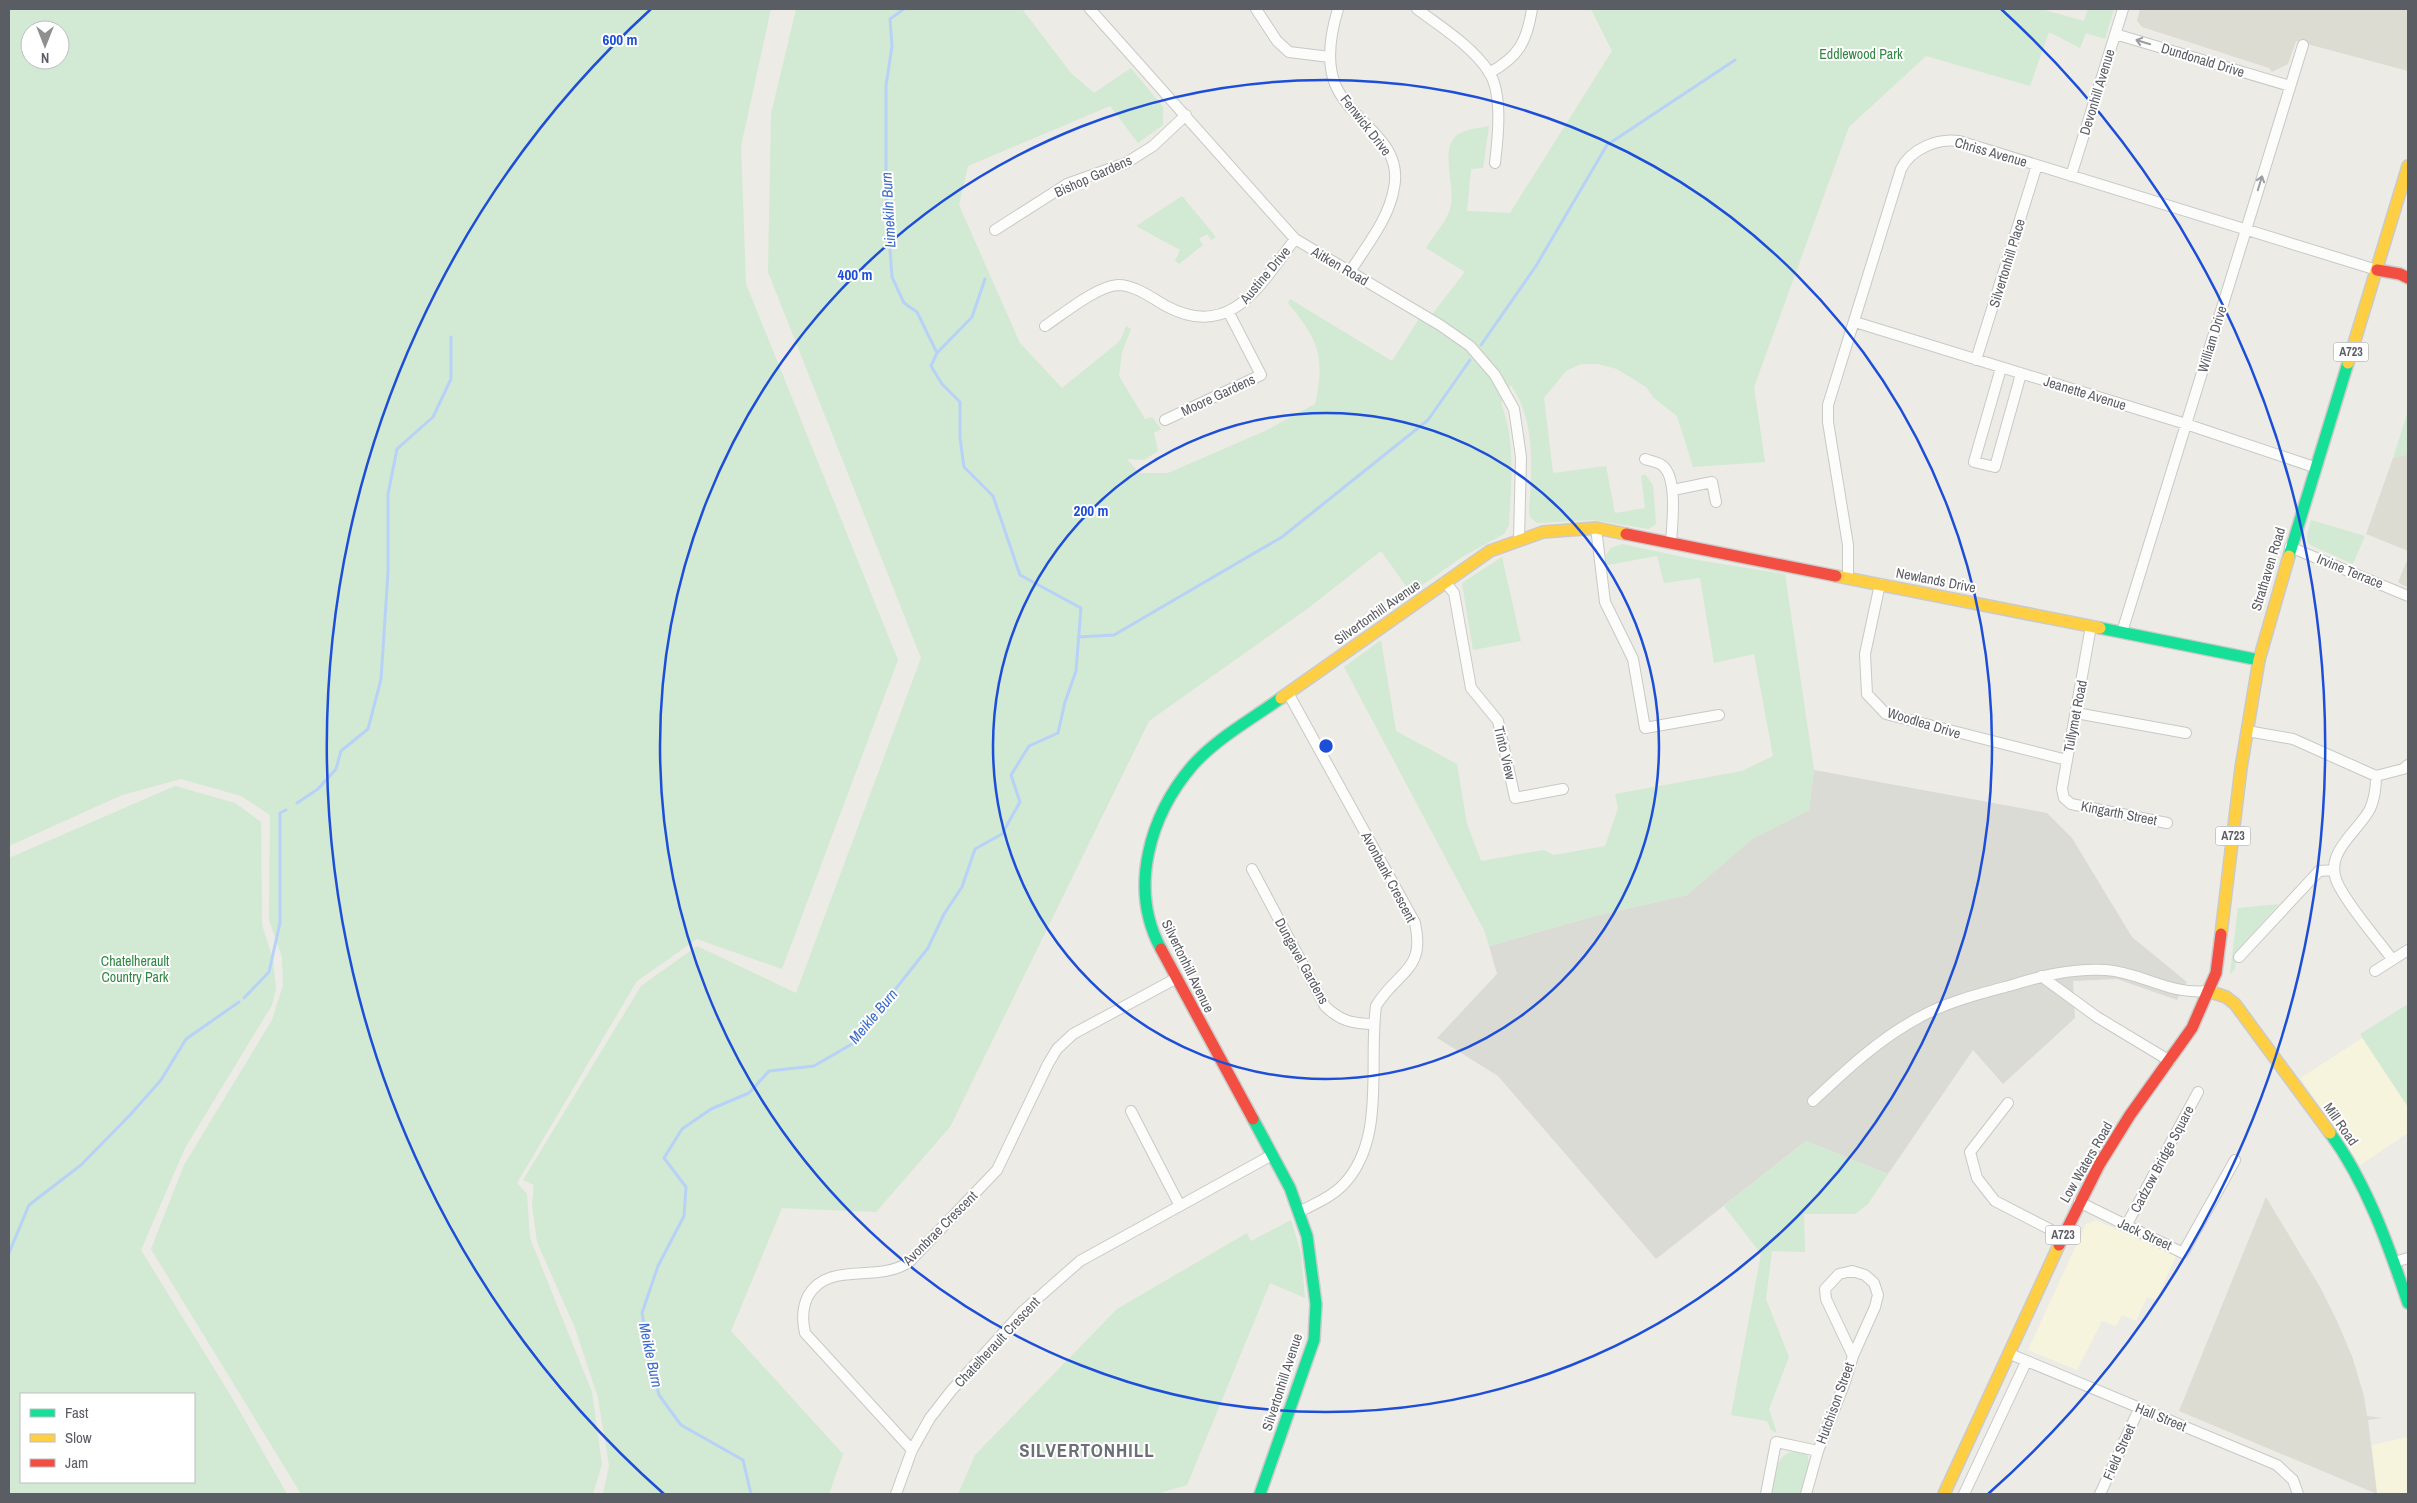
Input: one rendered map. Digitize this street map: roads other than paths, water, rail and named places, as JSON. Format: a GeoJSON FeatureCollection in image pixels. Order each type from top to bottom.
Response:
{"type":"FeatureCollection","features":[{"type":"Feature","properties":{"kind":"street","name":"Aitken Road"},"geometry":{"type":"LineString","coordinates":[[1090,9],[1295,240],[1440,324],[1470,346],[1495,375],[1514,409],[1518,436],[1521,457],[1519,539]]}},
{"type":"Feature","properties":{"kind":"street"},"geometry":{"type":"LineString","coordinates":[[1256,9],[1277,41],[1289,52],[1330,57]]}},
{"type":"Feature","properties":{"kind":"street","name":"Fenwick Drive"},"geometry":{"type":"LineString","coordinates":[[1338,9],[1330,57],[1335,83],[1347,103],[1392,154],[1396,171],[1392,200],[1350,272]]}},
{"type":"Feature","properties":{"kind":"street"},"geometry":{"type":"LineString","coordinates":[[1416,9],[1466,46],[1489,73],[1498,114],[1495,163]]}},
{"type":"Feature","properties":{"kind":"street"},"geometry":{"type":"LineString","coordinates":[[1489,73],[1505,64],[1521,48],[1528,34],[1532,9]]}},
{"type":"Feature","properties":{"kind":"street","name":"Devonhill Avenue"},"geometry":{"type":"LineString","coordinates":[[2071,176],[2123,9]]}},
{"type":"Feature","properties":{"kind":"street","name":"Dundonald Drive"},"geometry":{"type":"LineString","coordinates":[[2115,34],[2290,86]]}},
{"type":"Feature","properties":{"kind":"street","name":"William Drive"},"geometry":{"type":"LineString","coordinates":[[2122,632],[2303,45]]}},
{"type":"Feature","properties":{"kind":"street","name":"Bishop Gardens"},"geometry":{"type":"LineString","coordinates":[[995,230],[1066,184],[1126,163],[1153,146],[1186,115]]}},
{"type":"Feature","properties":{"kind":"street","name":"Chriss Avenue"},"geometry":{"type":"LineString","coordinates":[[1848,578],[1850,562],[1828,422],[1828,405],[1905,160],[1930,144],[1948,139],[1959,140],[2377,270]]}},
{"type":"Feature","properties":{"kind":"street","name":"Silvertonhill Place"},"geometry":{"type":"LineString","coordinates":[[1976,360],[2037,165]]}},
{"type":"Feature","properties":{"kind":"street","name":"Strathaven Road"},"geometry":{"type":"LineString","coordinates":[[2208,991],[2216,973],[2247,731],[2259,660],[2268,622],[2314,467],[2408,166]]}},
{"type":"Feature","properties":{"kind":"street","name":"Austine Drive"},"geometry":{"type":"LineString","coordinates":[[1045,326],[1100,291],[1117,285],[1134,288],[1186,315],[1200,317],[1229,313],[1252,295],[1295,240]]}},
{"type":"Feature","properties":{"kind":"street"},"geometry":{"type":"LineString","coordinates":[[2377,270],[2400,274],[2408,278]]}},
{"type":"Feature","properties":{"kind":"street","name":"Moore Gardens"},"geometry":{"type":"LineString","coordinates":[[1165,420],[1261,375],[1229,313]]}},
{"type":"Feature","properties":{"kind":"street","name":"Jeanette Avenue"},"geometry":{"type":"LineString","coordinates":[[1855,322],[2186,424],[2314,467]]}},
{"type":"Feature","properties":{"kind":"street"},"geometry":{"type":"LineString","coordinates":[[2001,368],[1974,462],[1995,467],[2022,374]]}},
{"type":"Feature","properties":{"kind":"street"},"geometry":{"type":"LineString","coordinates":[[1645,459],[1663,466],[1670,476],[1673,490],[1671,543]]}},
{"type":"Feature","properties":{"kind":"street"},"geometry":{"type":"LineString","coordinates":[[1673,490],[1712,482],[1716,502]]}},
{"type":"Feature","properties":{"kind":"street"},"geometry":{"type":"LineString","coordinates":[[1602,529],[1605,602],[1633,659],[1645,728],[1719,715]]}},
{"type":"Feature","properties":{"kind":"street","name":"Silvertonhill Avenue"},"geometry":{"type":"LineString","coordinates":[[1260,1494],[1314,1340],[1316,1304],[1313,1269],[1307,1236],[1290,1188],[1175,979],[1149,919],[1144,890],[1147,852],[1154,827],[1172,793],[1194,764],[1222,740],[1490,551],[1519,539],[1543,532],[1602,529]]}},
{"type":"Feature","properties":{"kind":"street","name":"Newlands Drive"},"geometry":{"type":"LineString","coordinates":[[1602,529],[2259,660]]}},
{"type":"Feature","properties":{"kind":"street","name":"Irvine Terrace"},"geometry":{"type":"LineString","coordinates":[[2290,547],[2408,596]]}},
{"type":"Feature","properties":{"kind":"street","name":"Tinto View"},"geometry":{"type":"LineString","coordinates":[[1445,582],[1454,593],[1472,688],[1498,721],[1514,798],[1563,789]]}},
{"type":"Feature","properties":{"kind":"street","name":"Woodlea Drive"},"geometry":{"type":"LineString","coordinates":[[1880,584],[1865,654],[1866,694],[1886,714],[2067,760]]}},
{"type":"Feature","properties":{"kind":"street","name":"Tullymet Road"},"geometry":{"type":"LineString","coordinates":[[2071,804],[2064,798],[2062,789],[2091,626]]}},
{"type":"Feature","properties":{"kind":"street","name":"Avonbank Crescent"},"geometry":{"type":"LineString","coordinates":[[1288,693],[1415,923],[1419,940],[1416,957],[1409,970],[1384,992],[1376,1006],[1370,1133],[1364,1155],[1353,1173],[1341,1187],[1326,1198],[1299,1212]]}},
{"type":"Feature","properties":{"kind":"street"},"geometry":{"type":"LineString","coordinates":[[2076,713],[2186,733]]}},
{"type":"Feature","properties":{"kind":"street"},"geometry":{"type":"LineString","coordinates":[[2247,731],[2293,738],[2376,776],[2403,769],[2408,765]]}},
{"type":"Feature","properties":{"kind":"street"},"geometry":{"type":"LineString","coordinates":[[2376,776],[2376,791],[2369,811],[2339,848],[2334,870],[2340,888],[2392,959]]}},
{"type":"Feature","properties":{"kind":"street","name":"Kingarth Street"},"geometry":{"type":"LineString","coordinates":[[2071,804],[2167,823]]}},
{"type":"Feature","properties":{"kind":"street","name":"Dungavel Gardens"},"geometry":{"type":"LineString","coordinates":[[1252,869],[1325,1006],[1334,1015],[1346,1022],[1374,1024]]}},
{"type":"Feature","properties":{"kind":"street"},"geometry":{"type":"LineString","coordinates":[[2239,957],[2319,871],[2334,870]]}},
{"type":"Feature","properties":{"kind":"street"},"geometry":{"type":"LineString","coordinates":[[2375,971],[2408,950]]}},
{"type":"Feature","properties":{"kind":"street"},"geometry":{"type":"LineString","coordinates":[[1814,1101],[1868,1053],[1898,1030],[1921,1016],[1941,1007],[2042,976],[2090,970],[2114,971],[2182,992],[2208,991]]}},
{"type":"Feature","properties":{"kind":"street"},"geometry":{"type":"LineString","coordinates":[[2042,976],[2098,1017],[2170,1061]]}},
{"type":"Feature","properties":{"kind":"street","name":"Avonbrae Crescent"},"geometry":{"type":"LineString","coordinates":[[912,1450],[805,1333],[802,1315],[809,1296],[818,1283],[828,1277],[886,1272],[899,1268],[909,1262],[997,1170],[1057,1049],[1073,1034],[1175,979]]}},
{"type":"Feature","properties":{"kind":"street","name":"Low Waters Road"},"geometry":{"type":"LineString","coordinates":[[1944,1494],[2010,1354],[2062,1236],[2099,1165],[2130,1115],[2192,1028],[2208,991]]}},
{"type":"Feature","properties":{"kind":"street","name":"Mill Road"},"geometry":{"type":"LineString","coordinates":[[2208,991],[2226,997],[2236,1004],[2347,1157],[2395,1262],[2408,1303]]}},
{"type":"Feature","properties":{"kind":"street","name":"Cadzow Bridge Square"},"geometry":{"type":"LineString","coordinates":[[2126,1226],[2198,1092]]}},
{"type":"Feature","properties":{"kind":"street"},"geometry":{"type":"LineString","coordinates":[[2008,1103],[1970,1152],[1977,1178],[1995,1201],[2062,1236]]}},
{"type":"Feature","properties":{"kind":"street"},"geometry":{"type":"LineString","coordinates":[[1131,1111],[1180,1206]]}},
{"type":"Feature","properties":{"kind":"street","name":"Chatelherault Crescent"},"geometry":{"type":"LineString","coordinates":[[896,1494],[912,1450],[930,1418],[951,1391],[1022,1312],[1080,1261],[1272,1155]]}},
{"type":"Feature","properties":{"kind":"street","name":"Jack Street"},"geometry":{"type":"LineString","coordinates":[[2080,1202],[2126,1226],[2183,1252],[2235,1160]]}},
{"type":"Feature","properties":{"kind":"street"},"geometry":{"type":"LineString","coordinates":[[2395,1262],[2408,1258]]}},
{"type":"Feature","properties":{"kind":"street","name":"Hutchison Street"},"geometry":{"type":"LineString","coordinates":[[1806,1494],[1818,1451],[1853,1356],[1875,1307],[1878,1295],[1874,1283],[1866,1275],[1852,1271],[1839,1274],[1825,1289],[1826,1300],[1853,1356]]}},
{"type":"Feature","properties":{"kind":"street","name":"Hall Street"},"geometry":{"type":"LineString","coordinates":[[2010,1354],[2277,1465],[2293,1480],[2298,1494]]}},
{"type":"Feature","properties":{"kind":"street"},"geometry":{"type":"LineString","coordinates":[[1964,1494],[2026,1362]]}},
{"type":"Feature","properties":{"kind":"street","name":"Field Street"},"geometry":{"type":"LineString","coordinates":[[2100,1494],[2139,1409]]}},
{"type":"Feature","properties":{"kind":"street","name":"Hutchison Street"},"geometry":{"type":"LineString","coordinates":[[1766,1494],[1776,1442],[1818,1451]]}},
{"type":"Feature","properties":{"kind":"waterway","name":"Meikle Burn"},"geometry":{"type":"LineString","coordinates":[[751,1494],[743,1460],[681,1425],[659,1395],[648,1350],[642,1313],[658,1266],[684,1216],[686,1187],[664,1158],[682,1129],[711,1109],[749,1093],[769,1071],[814,1066],[852,1044],[928,948],[944,914],[962,887],[975,849],[1002,834],[1020,802],[1011,775],[1029,746],[1058,733],[1065,702],[1076,671],[1081,608],[1020,575],[993,496],[964,467],[960,438],[960,402],[942,384],[931,366],[937,353],[917,312],[904,303],[892,277],[886,194],[886,86],[892,46],[890,19],[904,9]]}},
{"type":"Feature","properties":{"kind":"waterway"},"geometry":{"type":"LineString","coordinates":[[1481,345],[1536,266],[1607,145],[1735,60]]}},
{"type":"Feature","properties":{"kind":"waterway"},"geometry":{"type":"LineString","coordinates":[[937,353],[972,317],[985,279]]}},
{"type":"Feature","properties":{"kind":"waterway"},"geometry":{"type":"LineString","coordinates":[[297,803],[318,789],[336,769],[341,751],[368,729],[381,679],[388,572],[388,494],[397,449],[433,417],[451,379],[451,337]]}},
{"type":"Feature","properties":{"kind":"waterway"},"geometry":{"type":"LineString","coordinates":[[1078,637],[1114,635],[1282,537],[1428,420],[1470,360]]}},
{"type":"Feature","properties":{"kind":"waterway"},"geometry":{"type":"LineString","coordinates":[[244,998],[269,972],[280,923],[280,813],[286,810]]}},
{"type":"Feature","properties":{"kind":"waterway"},"geometry":{"type":"LineString","coordinates":[[9,1253],[29,1205],[81,1165],[130,1115],[161,1080],[186,1039],[239,1002]]}},
{"type":"Feature","properties":{"kind":"district","name":"SILVERTONHILL"},"geometry":{"type":"Point","coordinates":[1087,1450]}},
{"type":"Feature","properties":{"kind":"park label","name":"Eddlewood Park"},"geometry":{"type":"Point","coordinates":[1861,54]}},
{"type":"Feature","properties":{"kind":"park label","name":"Chatelherault Country Park"},"geometry":{"type":"Point","coordinates":[135,970]}},
{"type":"Feature","properties":{"kind":"water label","name":"Limekiln Burn"},"geometry":{"type":"Point","coordinates":[888,210]}}]}
